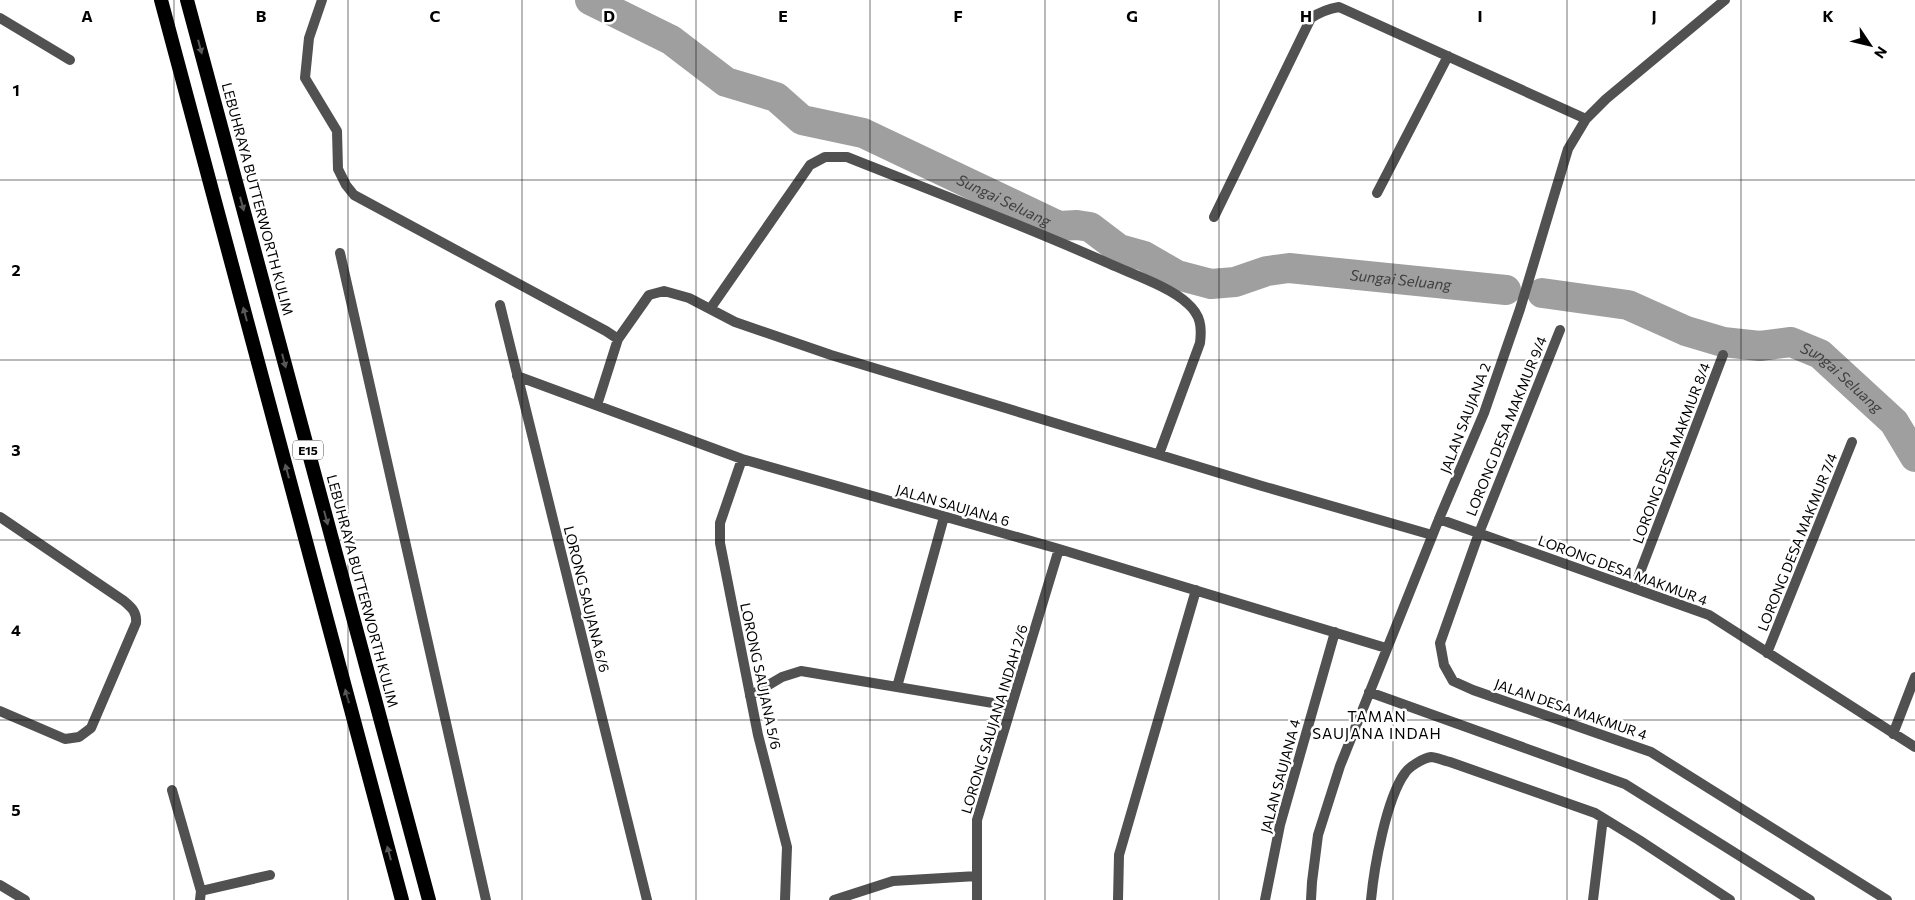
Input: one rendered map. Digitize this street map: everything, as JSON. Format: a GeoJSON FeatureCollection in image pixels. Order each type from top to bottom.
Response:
{"type":"FeatureCollection","features":[{"type":"Feature","properties":{"kind":"highway","name":"E15"},"geometry":{"type":"LineString","coordinates":[[161,0],[402,900]]}},
{"type":"Feature","properties":{"kind":"highway","name":"LEBUHRAYA BUTTERWORTH KULIM"},"geometry":{"type":"LineString","coordinates":[[187,0],[429,900]]}},
{"type":"Feature","properties":{"kind":"street"},"geometry":{"type":"LineString","coordinates":[[322,0],[308,38],[305,78],[337,131],[338,170],[354,195],[606,330],[618,339]]}},
{"type":"Feature","properties":{"kind":"street","name":"JALAN SAUJANA 2"},"geometry":{"type":"LineString","coordinates":[[1311,900],[1318,835],[1340,766],[1432,535],[1484,413],[1520,309],[1568,149],[1586,119],[1606,99],[1725,0]]}},
{"type":"Feature","properties":{"kind":"street"},"geometry":{"type":"LineString","coordinates":[[1214,217],[1311,18],[1320,12],[1338,7],[1586,119]]}},
{"type":"Feature","properties":{"kind":"street"},"geometry":{"type":"LineString","coordinates":[[0,18],[70,60]]}},
{"type":"Feature","properties":{"kind":"street"},"geometry":{"type":"LineString","coordinates":[[1377,193],[1448,56]]}},
{"type":"Feature","properties":{"kind":"street"},"geometry":{"type":"LineString","coordinates":[[710,309],[810,165],[825,157],[847,157],[1050,237],[1166,290],[1187,302],[1199,317],[1202,329],[1200,344],[1159,454]]}},
{"type":"Feature","properties":{"kind":"street"},"geometry":{"type":"LineString","coordinates":[[340,253],[486,900]]}},
{"type":"Feature","properties":{"kind":"street"},"geometry":{"type":"LineString","coordinates":[[597,405],[618,339],[648,295],[664,291],[689,298],[735,322],[831,355],[1270,489],[1432,535]]}},
{"type":"Feature","properties":{"kind":"street","name":"LORONG SAUJANA 6/6"},"geometry":{"type":"LineString","coordinates":[[500,305],[647,900]]}},
{"type":"Feature","properties":{"kind":"street","name":"LORONG DESA MAKMUR 9/4"},"geometry":{"type":"LineString","coordinates":[[1479,533],[1560,330]]}},
{"type":"Feature","properties":{"kind":"street","name":"LORONG DESA MAKMUR 8/4"},"geometry":{"type":"LineString","coordinates":[[1634,588],[1723,355]]}},
{"type":"Feature","properties":{"kind":"street","name":"JALAN SAUJANA 6"},"geometry":{"type":"LineString","coordinates":[[517,376],[742,459],[1059,549],[1386,648]]}},
{"type":"Feature","properties":{"kind":"street","name":"LORONG DESA MAKMUR 7/4"},"geometry":{"type":"LineString","coordinates":[[1767,653],[1852,442]]}},
{"type":"Feature","properties":{"kind":"street","name":"LORONG SAUJANA 5/6"},"geometry":{"type":"LineString","coordinates":[[742,459],[720,523],[720,543],[758,734],[787,847],[785,900]]}},
{"type":"Feature","properties":{"kind":"street"},"geometry":{"type":"LineString","coordinates":[[897,687],[944,516]]}},
{"type":"Feature","properties":{"kind":"street"},"geometry":{"type":"LineString","coordinates":[[0,517],[124,601],[134,610],[136,623],[91,728],[79,737],[65,739],[0,711]]}},
{"type":"Feature","properties":{"kind":"street","name":"LORONG DESA MAKMUR 4"},"geometry":{"type":"LineString","coordinates":[[1439,518],[1708,615],[1915,747]]}},
{"type":"Feature","properties":{"kind":"street","name":"JALAN DESA MAKMUR 4"},"geometry":{"type":"LineString","coordinates":[[1479,533],[1440,643],[1444,665],[1454,681],[1473,690],[1651,752],[1887,900]]}},
{"type":"Feature","properties":{"kind":"street","name":"LORONG SAUJANA INDAH 2/6"},"geometry":{"type":"LineString","coordinates":[[977,900],[977,820],[1059,549]]}},
{"type":"Feature","properties":{"kind":"street"},"geometry":{"type":"LineString","coordinates":[[1118,900],[1119,854],[1196,590]]}},
{"type":"Feature","properties":{"kind":"street","name":"JALAN SAUJANA 4"},"geometry":{"type":"LineString","coordinates":[[1265,900],[1266,885],[1280,825],[1335,632]]}},
{"type":"Feature","properties":{"kind":"street"},"geometry":{"type":"LineString","coordinates":[[750,696],[782,677],[801,671],[1011,706]]}},
{"type":"Feature","properties":{"kind":"street"},"geometry":{"type":"LineString","coordinates":[[1893,734],[1915,677]]}},
{"type":"Feature","properties":{"kind":"street"},"geometry":{"type":"LineString","coordinates":[[1369,692],[1626,784],[1810,900]]}},
{"type":"Feature","properties":{"kind":"street"},"geometry":{"type":"LineString","coordinates":[[1371,900],[1372,883],[1386,818],[1399,782],[1406,771],[1431,757],[1595,813],[1730,900]]}},
{"type":"Feature","properties":{"kind":"street"},"geometry":{"type":"LineString","coordinates":[[172,790],[200,896],[270,875]]}},
{"type":"Feature","properties":{"kind":"street"},"geometry":{"type":"LineString","coordinates":[[1593,900],[1603,818]]}},
{"type":"Feature","properties":{"kind":"street"},"geometry":{"type":"LineString","coordinates":[[834,900],[892,881],[977,876]]}},
{"type":"Feature","properties":{"kind":"street"},"geometry":{"type":"LineString","coordinates":[[0,885],[25,900]]}},
{"type":"Feature","properties":{"kind":"waterway","name":"Sungai Seluang"},"geometry":{"type":"LineString","coordinates":[[590,0],[671,40],[726,82],[776,97],[802,120],[863,133],[1059,226],[1077,225],[1090,227],[1119,249],[1144,256],[1177,275],[1211,284],[1235,282],[1267,271],[1289,268],[1506,290]]}},
{"type":"Feature","properties":{"kind":"waterway","name":"Sungai Seluang"},"geometry":{"type":"LineString","coordinates":[[1542,293],[1628,305],[1686,331],[1723,342],[1760,346],[1791,342],[1820,354],[1894,422],[1915,457]]}},
{"type":"Feature","properties":{"kind":"district","name":"TAMAN SAUJANA INDAH"},"geometry":{"type":"Point","coordinates":[1377,724]}}]}
